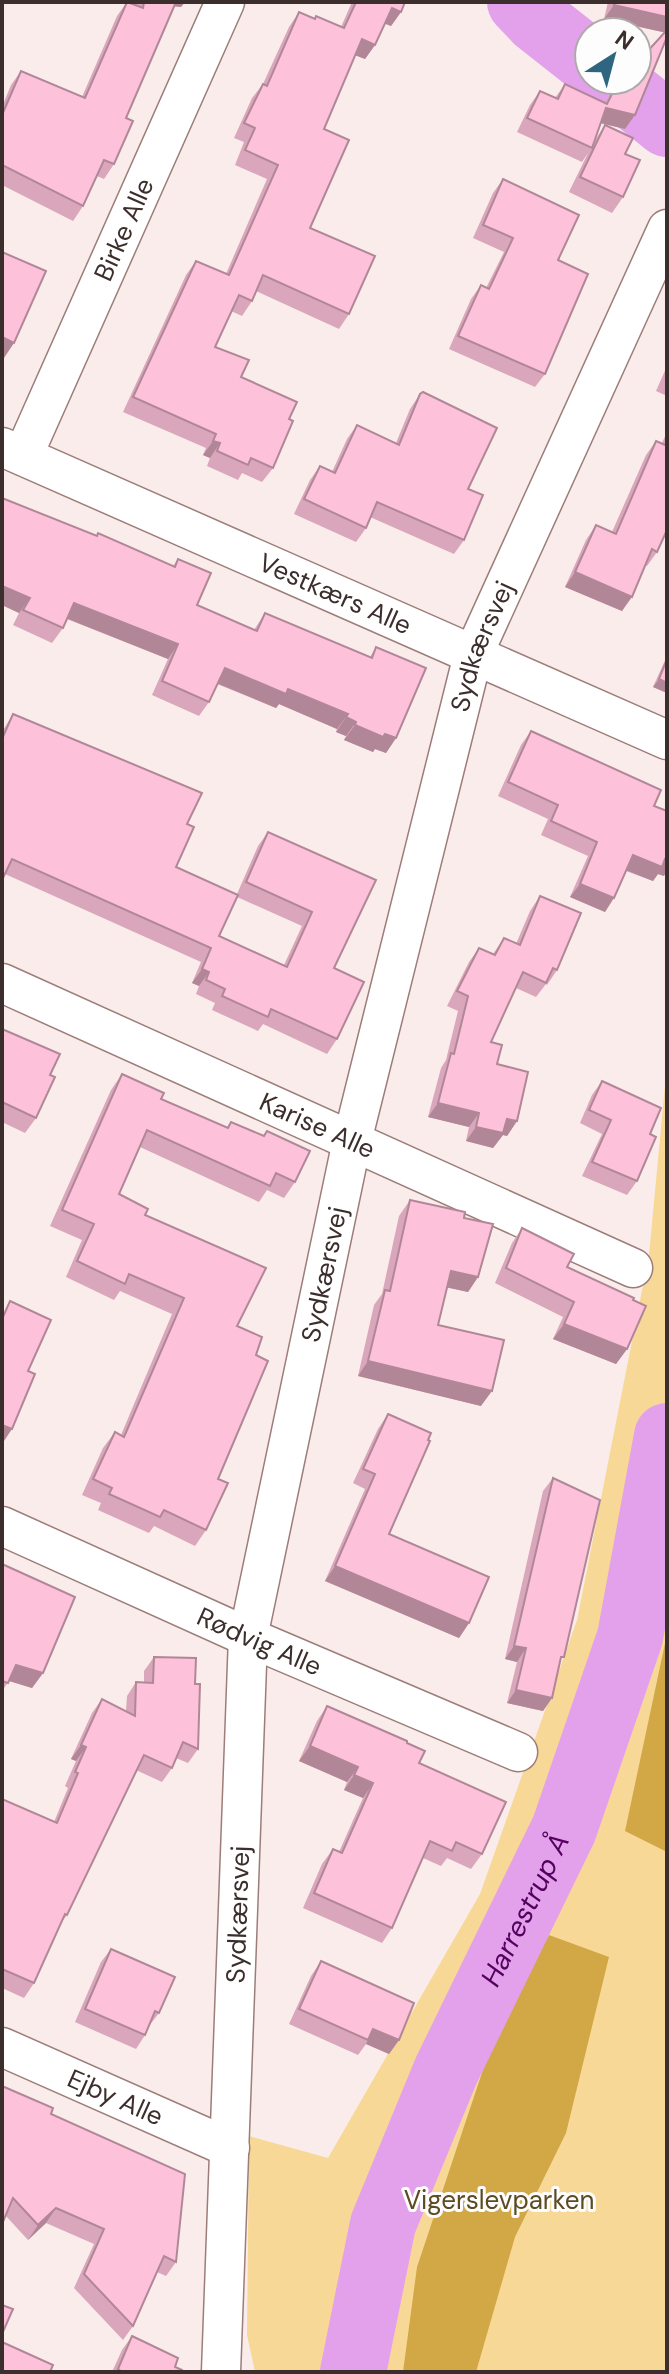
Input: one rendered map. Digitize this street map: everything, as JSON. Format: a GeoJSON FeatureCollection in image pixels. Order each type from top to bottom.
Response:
{"type":"FeatureCollection","features":[{"type":"Feature","properties":{"kind":"street","name":"Birke Alle"},"geometry":{"type":"LineString","coordinates":[[13,452],[225,2]]}},
{"type":"Feature","properties":{"kind":"street","name":"Sydkærsvej"},"geometry":{"type":"LineString","coordinates":[[221,2372],[248,1637],[352,1141],[473,655],[667,229]]}},
{"type":"Feature","properties":{"kind":"street","name":"Vestkærs Alle"},"geometry":{"type":"LineString","coordinates":[[13,452],[667,740]]}},
{"type":"Feature","properties":{"kind":"street","name":"Karise Alle"},"geometry":{"type":"LineString","coordinates":[[2,983],[633,1268]]}},
{"type":"Feature","properties":{"kind":"street","name":"Rødvig Alle"},"geometry":{"type":"LineString","coordinates":[[2,1526],[248,1637],[518,1752]]}},
{"type":"Feature","properties":{"kind":"street","name":"Ejby Alle"},"geometry":{"type":"LineString","coordinates":[[2,2047],[230,2148]]}},
{"type":"Feature","properties":{"kind":"green space","name":"Vigerslevparken"},"geometry":{"type":"Polygon","coordinates":[[[667,1064],[667,2372],[255,2372],[247,2335],[249,2136],[328,2158],[480,1894],[577,1620],[649,1255],[667,1064]]]}},
{"type":"Feature","properties":{"kind":"green space"},"geometry":{"type":"Polygon","coordinates":[[[667,1634],[667,1852],[625,1831],[667,1634]]]}},
{"type":"Feature","properties":{"kind":"green space"},"geometry":{"type":"Polygon","coordinates":[[[549,1935],[609,1957],[566,2133],[515,2237],[476,2372],[403,2372],[417,2267],[498,2025],[549,1935]]]}},
{"type":"Feature","properties":{"kind":"building"},"geometry":{"type":"Polygon","coordinates":[[[127,2],[143,8],[144,2],[176,2],[126,118],[133,121],[114,164],[104,160],[83,206],[2,165],[2,115],[21,71],[85,98],[127,2]]]}},
{"type":"Feature","properties":{"kind":"building"},"geometry":{"type":"Polygon","coordinates":[[[356,2],[405,2],[401,12],[392,8],[375,45],[362,39],[324,129],[349,140],[310,228],[375,256],[349,314],[263,275],[252,301],[239,295],[215,347],[249,360],[241,377],[297,402],[289,419],[293,421],[273,468],[251,458],[248,465],[217,451],[220,443],[213,441],[216,434],[133,397],[196,261],[229,275],[278,165],[245,150],[255,128],[244,123],[263,84],[267,86],[299,12],[344,28],[356,2]]]}},
{"type":"Feature","properties":{"kind":"building"},"geometry":{"type":"Polygon","coordinates":[[[615,2],[667,2],[667,17],[614,5],[615,2]]]}},
{"type":"Feature","properties":{"kind":"building"},"geometry":{"type":"Polygon","coordinates":[[[665,32],[667,34],[653,71],[653,45],[665,32]]]}},
{"type":"Feature","properties":{"kind":"building"},"geometry":{"type":"Polygon","coordinates":[[[565,84],[573,88],[573,96],[590,96],[607,104],[611,96],[643,96],[635,115],[606,108],[592,148],[527,118],[540,91],[558,99],[565,84]]]}},
{"type":"Feature","properties":{"kind":"building"},"geometry":{"type":"Polygon","coordinates":[[[605,125],[633,138],[625,154],[640,160],[623,197],[580,177],[605,125]]]}},
{"type":"Feature","properties":{"kind":"building"},"geometry":{"type":"Polygon","coordinates":[[[503,179],[579,215],[558,260],[588,274],[545,374],[458,336],[481,285],[489,289],[513,238],[483,225],[503,179]]]}},
{"type":"Feature","properties":{"kind":"building"},"geometry":{"type":"Polygon","coordinates":[[[2,252],[46,271],[14,343],[2,337],[2,252]]]}},
{"type":"Feature","properties":{"kind":"building"},"geometry":{"type":"Polygon","coordinates":[[[423,392],[497,428],[468,489],[483,495],[464,540],[377,502],[366,528],[304,499],[320,466],[335,473],[357,425],[399,445],[423,392]]]}},
{"type":"Feature","properties":{"kind":"building"},"geometry":{"type":"Polygon","coordinates":[[[656,441],[665,445],[667,441],[667,530],[657,552],[652,549],[632,597],[575,572],[596,525],[616,534],[656,441]]]}},
{"type":"Feature","properties":{"kind":"building"},"geometry":{"type":"Polygon","coordinates":[[[2,498],[97,536],[98,533],[175,567],[178,559],[211,573],[197,605],[257,631],[265,613],[372,658],[376,647],[426,668],[396,738],[385,734],[383,737],[355,725],[356,722],[346,717],[348,714],[288,689],[286,694],[225,668],[209,702],[162,681],[178,644],[74,603],[63,628],[23,610],[30,598],[2,586],[2,498]]]}},
{"type":"Feature","properties":{"kind":"building"},"geometry":{"type":"Polygon","coordinates":[[[667,659],[667,683],[659,679],[667,659]]]}},
{"type":"Feature","properties":{"kind":"building"},"geometry":{"type":"Polygon","coordinates":[[[13,714],[202,793],[187,824],[194,827],[176,867],[238,895],[219,936],[287,967],[312,912],[246,882],[268,832],[376,880],[334,968],[364,982],[337,1039],[271,1009],[268,1017],[222,996],[225,989],[206,980],[209,972],[202,969],[211,948],[12,859],[2,880],[2,739],[13,714]]]}},
{"type":"Feature","properties":{"kind":"building"},"geometry":{"type":"Polygon","coordinates":[[[531,731],[661,790],[654,806],[667,811],[667,860],[662,867],[633,855],[614,898],[580,884],[597,842],[551,821],[558,805],[508,782],[531,731]]]}},
{"type":"Feature","properties":{"kind":"building"},"geometry":{"type":"Polygon","coordinates":[[[540,896],[581,913],[557,970],[553,968],[546,983],[523,972],[491,1042],[502,1045],[497,1064],[528,1072],[517,1121],[507,1119],[503,1133],[476,1127],[479,1113],[438,1103],[468,996],[457,991],[479,948],[495,955],[504,938],[520,945],[540,896]]]}},
{"type":"Feature","properties":{"kind":"building"},"geometry":{"type":"Polygon","coordinates":[[[2,1029],[60,1054],[50,1075],[55,1077],[36,1118],[2,1102],[2,1029]]]}},
{"type":"Feature","properties":{"kind":"building"},"geometry":{"type":"Polygon","coordinates":[[[122,1074],[164,1093],[161,1099],[228,1128],[231,1122],[264,1136],[267,1131],[310,1151],[295,1182],[276,1173],[270,1186],[147,1130],[119,1194],[148,1209],[145,1215],[266,1268],[237,1326],[262,1337],[256,1355],[268,1361],[218,1479],[228,1483],[206,1530],[164,1510],[160,1517],[109,1494],[112,1488],[93,1479],[115,1432],[124,1437],[184,1298],[129,1274],[125,1284],[77,1261],[94,1224],[62,1210],[122,1074]]]}},
{"type":"Feature","properties":{"kind":"building"},"geometry":{"type":"Polygon","coordinates":[[[602,1081],[661,1108],[650,1134],[656,1137],[637,1181],[592,1162],[611,1120],[589,1110],[602,1081]]]}},
{"type":"Feature","properties":{"kind":"building"},"geometry":{"type":"Polygon","coordinates":[[[410,1200],[465,1212],[464,1218],[493,1224],[478,1277],[451,1271],[438,1325],[504,1340],[492,1391],[368,1361],[385,1290],[390,1291],[410,1200]]]}},
{"type":"Feature","properties":{"kind":"building"},"geometry":{"type":"Polygon","coordinates":[[[522,1228],[574,1254],[567,1267],[646,1306],[627,1349],[564,1324],[574,1302],[506,1268],[522,1228]]]}},
{"type":"Feature","properties":{"kind":"building"},"geometry":{"type":"Polygon","coordinates":[[[10,1301],[51,1320],[28,1371],[35,1374],[12,1429],[2,1425],[2,1319],[10,1301]]]}},
{"type":"Feature","properties":{"kind":"building"},"geometry":{"type":"Polygon","coordinates":[[[388,1414],[431,1433],[389,1534],[489,1577],[469,1623],[335,1566],[375,1474],[363,1469],[388,1414]]]}},
{"type":"Feature","properties":{"kind":"building"},"geometry":{"type":"Polygon","coordinates":[[[553,1478],[600,1500],[552,1698],[516,1690],[526,1648],[514,1646],[553,1478]]]}},
{"type":"Feature","properties":{"kind":"building"},"geometry":{"type":"Polygon","coordinates":[[[2,1564],[75,1597],[43,1673],[16,1665],[8,1683],[2,1681],[2,1564]]]}},
{"type":"Feature","properties":{"kind":"building"},"geometry":{"type":"Polygon","coordinates":[[[154,1657],[196,1658],[195,1684],[200,1684],[198,1749],[183,1742],[172,1768],[144,1755],[34,1983],[2,1969],[2,1799],[57,1823],[86,1747],[81,1745],[102,1699],[135,1716],[136,1682],[153,1683],[154,1657]]]}},
{"type":"Feature","properties":{"kind":"building"},"geometry":{"type":"Polygon","coordinates":[[[327,1706],[407,1741],[425,1751],[419,1763],[506,1802],[482,1854],[456,1842],[452,1851],[430,1841],[392,1928],[314,1893],[333,1849],[342,1853],[373,1783],[354,1775],[358,1767],[310,1746],[327,1706]]]}},
{"type":"Feature","properties":{"kind":"building"},"geometry":{"type":"Polygon","coordinates":[[[111,1949],[175,1977],[145,2035],[85,2009],[111,1949]]]}},
{"type":"Feature","properties":{"kind":"building"},"geometry":{"type":"Polygon","coordinates":[[[321,1961],[414,2003],[399,2040],[373,2029],[368,2040],[299,2009],[321,1961]]]}},
{"type":"Feature","properties":{"kind":"building"},"geometry":{"type":"Polygon","coordinates":[[[2,2086],[53,2108],[51,2114],[185,2174],[176,2262],[164,2256],[133,2326],[84,2274],[104,2229],[56,2208],[38,2225],[13,2198],[2,2224],[2,2086]]]}},
{"type":"Feature","properties":{"kind":"building"},"geometry":{"type":"Polygon","coordinates":[[[2,2305],[13,2309],[2,2334],[2,2305]]]}},
{"type":"Feature","properties":{"kind":"building"},"geometry":{"type":"Polygon","coordinates":[[[132,2336],[178,2358],[175,2367],[182,2372],[122,2372],[118,2369],[132,2336]]]}},
{"type":"Feature","properties":{"kind":"building"},"geometry":{"type":"Polygon","coordinates":[[[2,2342],[53,2365],[50,2372],[2,2372],[2,2342]]]}},
{"type":"Feature","properties":{"kind":"waterway"},"geometry":{"type":"LineString","coordinates":[[520,2],[573,48]]}},
{"type":"Feature","properties":{"kind":"waterway"},"geometry":{"type":"LineString","coordinates":[[632,96],[667,124]]}},
{"type":"Feature","properties":{"kind":"waterway","name":"Harrestrup Å"},"geometry":{"type":"LineString","coordinates":[[353,2372],[383,2224],[446,2071],[564,1829],[630,1637],[667,1436]]}}]}
